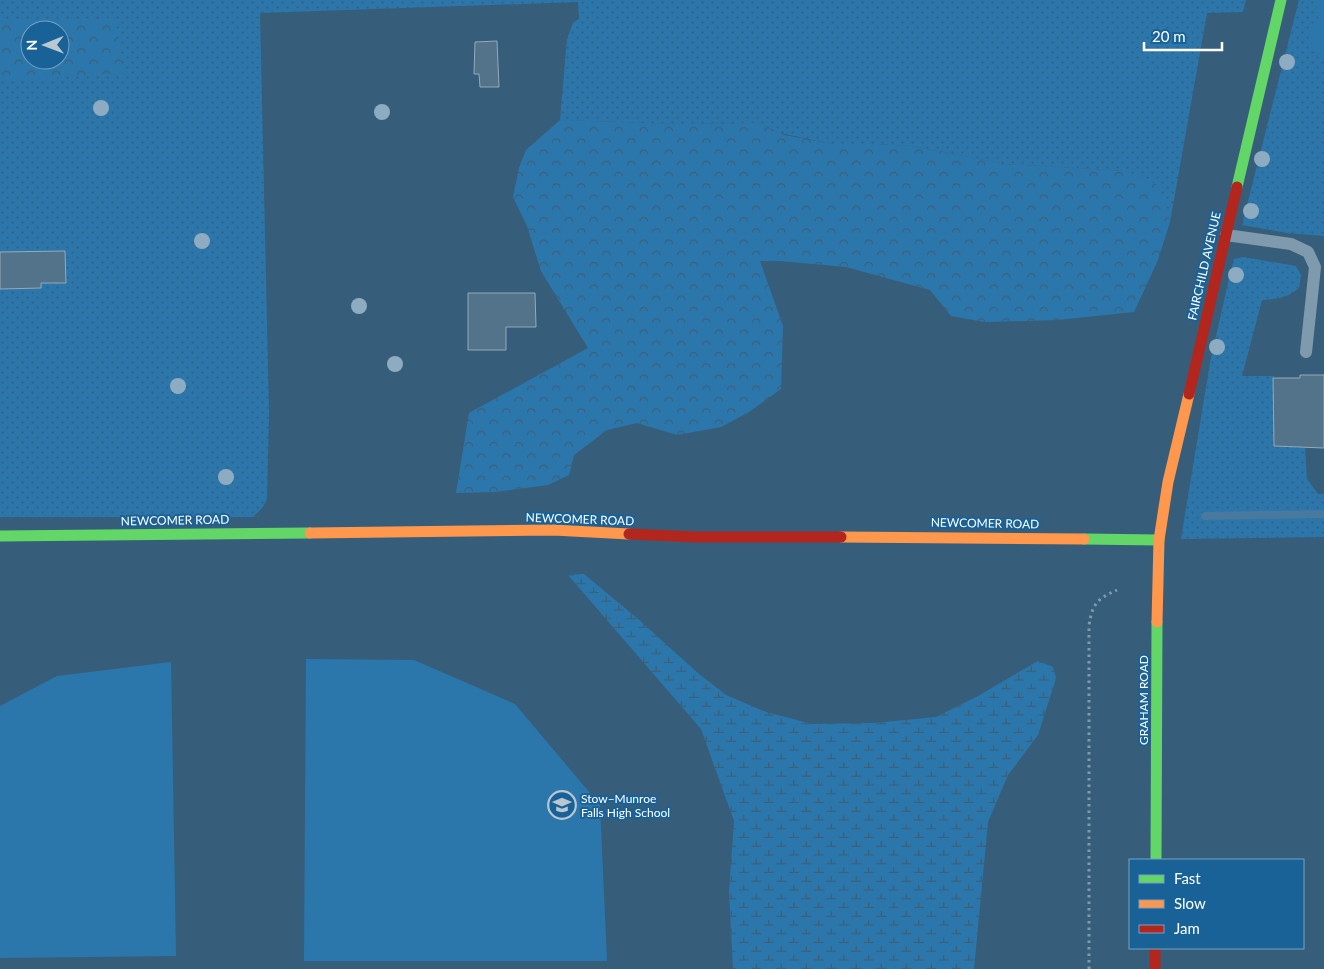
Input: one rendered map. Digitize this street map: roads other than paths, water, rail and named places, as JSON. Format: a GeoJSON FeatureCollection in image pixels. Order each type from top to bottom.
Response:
{"type":"FeatureCollection","features":[{"type":"Feature","properties":{"kind":"street","name":"FAIRCHILD AVENUE"},"geometry":{"type":"LineString","coordinates":[[1159,540],[1168,482],[1281,0]]}},
{"type":"Feature","properties":{"kind":"street","name":"NEWCOMER ROAD"},"geometry":{"type":"LineString","coordinates":[[0,536],[553,530],[697,537],[974,537],[1159,540]]}},
{"type":"Feature","properties":{"kind":"street","name":"GRAHAM ROAD"},"geometry":{"type":"LineString","coordinates":[[1156,859],[1157,593],[1159,540]]}},
{"type":"Feature","properties":{"kind":"street"},"geometry":{"type":"LineString","coordinates":[[1155,949],[1155,969]]}},
{"type":"Feature","properties":{"kind":"lane"},"geometry":{"type":"LineString","coordinates":[[1226,235],[1291,244],[1308,252],[1315,267],[1306,352]]}},
{"type":"Feature","properties":{"kind":"waterway"},"geometry":{"type":"LineString","coordinates":[[1205,516],[1324,514]]}},
{"type":"Feature","properties":{"kind":"place","name":"Stow–Munroe Falls High School"},"geometry":{"type":"Point","coordinates":[562,805]}}]}
